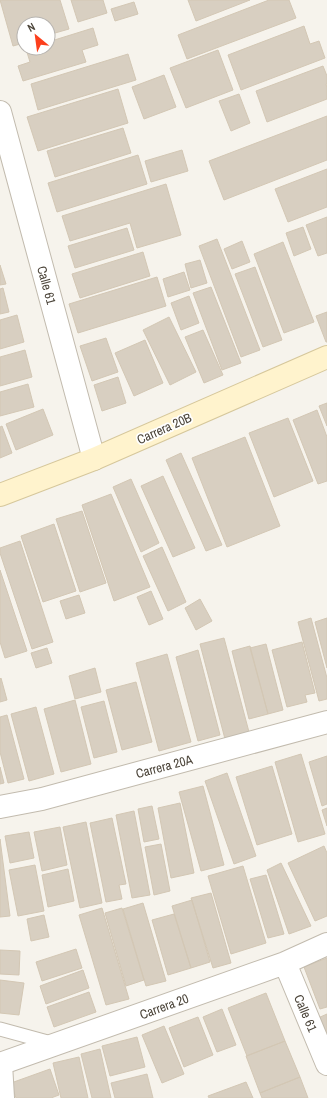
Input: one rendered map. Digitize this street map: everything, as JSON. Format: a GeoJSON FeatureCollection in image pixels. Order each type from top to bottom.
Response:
{"type":"FeatureCollection","features":[{"type":"Feature","properties":{"kind":"street","name":"Calle 61"},"geometry":{"type":"LineString","coordinates":[[0,112],[94,459]]}},
{"type":"Feature","properties":{"kind":"street","name":"Carrera 20B"},"geometry":{"type":"LineString","coordinates":[[0,495],[94,459],[327,357]]}},
{"type":"Feature","properties":{"kind":"street","name":"Carrera 20A"},"geometry":{"type":"LineString","coordinates":[[0,807],[42,799],[327,722]]}},
{"type":"Feature","properties":{"kind":"street","name":"Carrera 20"},"geometry":{"type":"LineString","coordinates":[[0,1064],[285,963],[327,944]]}},
{"type":"Feature","properties":{"kind":"street","name":"Calle 61"},"geometry":{"type":"LineString","coordinates":[[285,963],[327,1064]]}},
{"type":"Feature","properties":{"kind":"street"},"geometry":{"type":"LineString","coordinates":[[0,1064],[3,1098]]}},
{"type":"Feature","properties":{"kind":"lane"},"geometry":{"type":"LineString","coordinates":[[0,1029],[57,1044]]}},
{"type":"Feature","properties":{"kind":"building"},"geometry":{"type":"Polygon","coordinates":[[[0,0],[60,0],[69,29],[56,33],[56,16],[16,16],[16,45],[13,46],[0,0]]]}},
{"type":"Feature","properties":{"kind":"building"},"geometry":{"type":"Polygon","coordinates":[[[71,0],[103,0],[107,13],[78,22],[71,0]]]}},
{"type":"Feature","properties":{"kind":"building"},"geometry":{"type":"Polygon","coordinates":[[[188,0],[250,0],[196,21],[188,0]]]}},
{"type":"Feature","properties":{"kind":"building"},"geometry":{"type":"Polygon","coordinates":[[[269,0],[289,0],[296,18],[187,59],[178,35],[269,0]]]}},
{"type":"Feature","properties":{"kind":"building"},"geometry":{"type":"Polygon","coordinates":[[[134,2],[138,14],[115,21],[111,9],[134,2]]]}},
{"type":"Feature","properties":{"kind":"building"},"geometry":{"type":"Polygon","coordinates":[[[304,26],[310,44],[319,41],[325,58],[241,90],[228,55],[304,26]]]}},
{"type":"Feature","properties":{"kind":"building"},"geometry":{"type":"Polygon","coordinates":[[[93,28],[98,45],[82,50],[86,62],[23,81],[18,66],[30,62],[28,56],[56,56],[56,40],[93,28]]]}},
{"type":"Feature","properties":{"kind":"building"},"geometry":{"type":"Polygon","coordinates":[[[218,50],[233,90],[186,108],[170,68],[218,50]]]}},
{"type":"Feature","properties":{"kind":"building"},"geometry":{"type":"Polygon","coordinates":[[[128,54],[136,80],[38,110],[31,84],[128,54]]]}},
{"type":"Feature","properties":{"kind":"building"},"geometry":{"type":"Polygon","coordinates":[[[323,66],[327,76],[327,99],[267,122],[256,91],[323,66]]]}},
{"type":"Feature","properties":{"kind":"building"},"geometry":{"type":"Polygon","coordinates":[[[164,75],[176,107],[144,119],[132,87],[164,75]]]}},
{"type":"Feature","properties":{"kind":"building"},"geometry":{"type":"Polygon","coordinates":[[[118,89],[128,123],[38,151],[27,117],[118,89]]]}},
{"type":"Feature","properties":{"kind":"building"},"geometry":{"type":"Polygon","coordinates":[[[239,94],[250,123],[231,131],[219,101],[239,94]]]}},
{"type":"Feature","properties":{"kind":"building"},"geometry":{"type":"Polygon","coordinates":[[[327,116],[327,160],[224,200],[209,161],[327,116]]]}},
{"type":"Feature","properties":{"kind":"building"},"geometry":{"type":"Polygon","coordinates":[[[123,128],[131,153],[55,177],[47,151],[123,128]]]}},
{"type":"Feature","properties":{"kind":"building"},"geometry":{"type":"Polygon","coordinates":[[[182,150],[188,171],[151,182],[145,161],[182,150]]]}},
{"type":"Feature","properties":{"kind":"building"},"geometry":{"type":"Polygon","coordinates":[[[138,155],[147,184],[57,212],[48,183],[138,155]]]}},
{"type":"Feature","properties":{"kind":"building"},"geometry":{"type":"Polygon","coordinates":[[[327,169],[327,207],[288,222],[275,189],[327,169]]]}},
{"type":"Feature","properties":{"kind":"building"},"geometry":{"type":"Polygon","coordinates":[[[166,184],[181,235],[137,248],[130,223],[70,241],[62,216],[166,184]]]}},
{"type":"Feature","properties":{"kind":"building"},"geometry":{"type":"Polygon","coordinates":[[[327,217],[327,253],[318,256],[306,225],[327,217]]]}},
{"type":"Feature","properties":{"kind":"building"},"geometry":{"type":"Polygon","coordinates":[[[303,227],[311,249],[294,256],[286,233],[303,227]]]}},
{"type":"Feature","properties":{"kind":"building"},"geometry":{"type":"Polygon","coordinates":[[[127,228],[134,250],[75,268],[68,246],[127,228]]]}},
{"type":"Feature","properties":{"kind":"building"},"geometry":{"type":"Polygon","coordinates":[[[217,239],[260,350],[241,357],[199,246],[217,239]]]}},
{"type":"Feature","properties":{"kind":"building"},"geometry":{"type":"Polygon","coordinates":[[[242,241],[250,262],[232,269],[224,249],[242,241]]]}},
{"type":"Feature","properties":{"kind":"building"},"geometry":{"type":"Polygon","coordinates":[[[283,242],[314,322],[284,333],[254,254],[283,242]]]}},
{"type":"Feature","properties":{"kind":"building"},"geometry":{"type":"Polygon","coordinates":[[[143,252],[150,276],[80,298],[72,274],[143,252]]]}},
{"type":"Feature","properties":{"kind":"building"},"geometry":{"type":"Polygon","coordinates":[[[200,260],[207,283],[191,288],[185,264],[200,260]]]}},
{"type":"Feature","properties":{"kind":"building"},"geometry":{"type":"Polygon","coordinates":[[[0,265],[6,284],[0,285],[0,265]]]}},
{"type":"Feature","properties":{"kind":"building"},"geometry":{"type":"Polygon","coordinates":[[[255,267],[282,340],[263,347],[235,274],[255,267]]]}},
{"type":"Feature","properties":{"kind":"building"},"geometry":{"type":"Polygon","coordinates":[[[184,272],[190,290],[168,297],[163,279],[184,272]]]}},
{"type":"Feature","properties":{"kind":"building"},"geometry":{"type":"Polygon","coordinates":[[[157,277],[166,306],[78,333],[69,304],[157,277]]]}},
{"type":"Feature","properties":{"kind":"building"},"geometry":{"type":"Polygon","coordinates":[[[211,287],[241,363],[222,370],[193,293],[211,287]]]}},
{"type":"Feature","properties":{"kind":"building"},"geometry":{"type":"Polygon","coordinates":[[[3,288],[9,312],[0,314],[0,289],[3,288]]]}},
{"type":"Feature","properties":{"kind":"building"},"geometry":{"type":"Polygon","coordinates":[[[189,296],[199,323],[181,330],[171,303],[189,296]]]}},
{"type":"Feature","properties":{"kind":"building"},"geometry":{"type":"Polygon","coordinates":[[[327,312],[327,342],[326,342],[316,316],[327,312]]]}},
{"type":"Feature","properties":{"kind":"building"},"geometry":{"type":"Polygon","coordinates":[[[17,315],[24,342],[0,349],[0,320],[17,315]]]}},
{"type":"Feature","properties":{"kind":"building"},"geometry":{"type":"Polygon","coordinates":[[[169,317],[196,372],[170,385],[143,330],[169,317]]]}},
{"type":"Feature","properties":{"kind":"building"},"geometry":{"type":"Polygon","coordinates":[[[203,330],[223,375],[204,383],[185,337],[203,330]]]}},
{"type":"Feature","properties":{"kind":"building"},"geometry":{"type":"Polygon","coordinates":[[[106,338],[118,372],[92,381],[80,346],[106,338]]]}},
{"type":"Feature","properties":{"kind":"building"},"geometry":{"type":"Polygon","coordinates":[[[145,340],[163,383],[134,396],[115,353],[145,340]]]}},
{"type":"Feature","properties":{"kind":"building"},"geometry":{"type":"Polygon","coordinates":[[[25,350],[32,377],[0,386],[0,357],[25,350]]]}},
{"type":"Feature","properties":{"kind":"building"},"geometry":{"type":"Polygon","coordinates":[[[118,377],[126,403],[102,411],[94,385],[118,377]]]}},
{"type":"Feature","properties":{"kind":"building"},"geometry":{"type":"Polygon","coordinates":[[[28,384],[34,407],[0,416],[0,392],[28,384]]]}},
{"type":"Feature","properties":{"kind":"building"},"geometry":{"type":"Polygon","coordinates":[[[327,403],[327,426],[319,406],[327,403]]]}},
{"type":"Feature","properties":{"kind":"building"},"geometry":{"type":"Polygon","coordinates":[[[43,409],[53,435],[16,450],[6,424],[43,409]]]}},
{"type":"Feature","properties":{"kind":"building"},"geometry":{"type":"Polygon","coordinates":[[[317,410],[327,437],[327,481],[318,484],[293,420],[317,410]]]}},
{"type":"Feature","properties":{"kind":"building"},"geometry":{"type":"Polygon","coordinates":[[[288,418],[313,481],[274,497],[249,433],[288,418]]]}},
{"type":"Feature","properties":{"kind":"building"},"geometry":{"type":"Polygon","coordinates":[[[2,426],[12,453],[0,458],[0,427],[2,426]]]}},
{"type":"Feature","properties":{"kind":"building"},"geometry":{"type":"Polygon","coordinates":[[[245,437],[280,526],[227,547],[192,458],[245,437]]]}},
{"type":"Feature","properties":{"kind":"building"},"geometry":{"type":"Polygon","coordinates":[[[181,453],[222,545],[206,551],[166,460],[181,453]]]}},
{"type":"Feature","properties":{"kind":"building"},"geometry":{"type":"Polygon","coordinates":[[[163,476],[195,548],[173,557],[141,486],[163,476]]]}},
{"type":"Feature","properties":{"kind":"building"},"geometry":{"type":"Polygon","coordinates":[[[131,479],[159,543],[141,552],[113,487],[131,479]]]}},
{"type":"Feature","properties":{"kind":"building"},"geometry":{"type":"Polygon","coordinates":[[[111,494],[150,587],[114,601],[82,505],[111,494]]]}},
{"type":"Feature","properties":{"kind":"building"},"geometry":{"type":"Polygon","coordinates":[[[82,511],[106,583],[80,592],[56,519],[82,511]]]}},
{"type":"Feature","properties":{"kind":"building"},"geometry":{"type":"Polygon","coordinates":[[[54,524],[76,591],[43,602],[21,536],[54,524]]]}},
{"type":"Feature","properties":{"kind":"building"},"geometry":{"type":"Polygon","coordinates":[[[20,541],[53,642],[32,649],[0,553],[0,548],[20,541]]]}},
{"type":"Feature","properties":{"kind":"building"},"geometry":{"type":"Polygon","coordinates":[[[162,547],[186,602],[168,611],[143,556],[162,547]]]}},
{"type":"Feature","properties":{"kind":"building"},"geometry":{"type":"Polygon","coordinates":[[[0,570],[27,651],[5,658],[0,642],[0,570]]]}},
{"type":"Feature","properties":{"kind":"building"},"geometry":{"type":"Polygon","coordinates":[[[151,591],[163,619],[149,625],[137,597],[151,591]]]}},
{"type":"Feature","properties":{"kind":"building"},"geometry":{"type":"Polygon","coordinates":[[[79,595],[85,613],[66,619],[60,601],[79,595]]]}},
{"type":"Feature","properties":{"kind":"building"},"geometry":{"type":"Polygon","coordinates":[[[200,599],[212,621],[196,630],[185,608],[200,599]]]}},
{"type":"Feature","properties":{"kind":"building"},"geometry":{"type":"Polygon","coordinates":[[[311,618],[327,678],[327,699],[319,701],[298,622],[311,618]]]}},
{"type":"Feature","properties":{"kind":"building"},"geometry":{"type":"Polygon","coordinates":[[[327,618],[327,668],[315,622],[327,618]]]}},
{"type":"Feature","properties":{"kind":"building"},"geometry":{"type":"Polygon","coordinates":[[[224,638],[249,732],[225,739],[200,644],[224,638]]]}},
{"type":"Feature","properties":{"kind":"building"},"geometry":{"type":"Polygon","coordinates":[[[302,642],[315,693],[305,695],[307,702],[287,707],[272,650],[302,642]]]}},
{"type":"Feature","properties":{"kind":"building"},"geometry":{"type":"Polygon","coordinates":[[[266,644],[283,710],[268,714],[250,648],[266,644]]]}},
{"type":"Feature","properties":{"kind":"building"},"geometry":{"type":"Polygon","coordinates":[[[250,646],[268,714],[249,719],[232,651],[250,646]]]}},
{"type":"Feature","properties":{"kind":"building"},"geometry":{"type":"Polygon","coordinates":[[[47,648],[52,663],[36,668],[31,653],[47,648]]]}},
{"type":"Feature","properties":{"kind":"building"},"geometry":{"type":"Polygon","coordinates":[[[198,650],[220,735],[198,741],[176,657],[198,650]]]}},
{"type":"Feature","properties":{"kind":"building"},"geometry":{"type":"Polygon","coordinates":[[[167,654],[191,742],[159,751],[136,663],[167,654]]]}},
{"type":"Feature","properties":{"kind":"building"},"geometry":{"type":"Polygon","coordinates":[[[95,668],[101,692],[75,699],[69,676],[95,668]]]}},
{"type":"Feature","properties":{"kind":"building"},"geometry":{"type":"Polygon","coordinates":[[[1,678],[7,700],[0,702],[0,679],[1,678]]]}},
{"type":"Feature","properties":{"kind":"building"},"geometry":{"type":"Polygon","coordinates":[[[136,682],[152,742],[122,750],[106,690],[136,682]]]}},
{"type":"Feature","properties":{"kind":"building"},"geometry":{"type":"Polygon","coordinates":[[[75,700],[91,764],[61,772],[44,709],[75,700]]]}},
{"type":"Feature","properties":{"kind":"building"},"geometry":{"type":"Polygon","coordinates":[[[104,701],[117,752],[94,758],[81,707],[104,701]]]}},
{"type":"Feature","properties":{"kind":"building"},"geometry":{"type":"Polygon","coordinates":[[[36,707],[54,774],[29,781],[11,714],[36,707]]]}},
{"type":"Feature","properties":{"kind":"building"},"geometry":{"type":"Polygon","coordinates":[[[7,715],[24,779],[8,783],[0,752],[0,717],[7,715]]]}},
{"type":"Feature","properties":{"kind":"building"},"geometry":{"type":"Polygon","coordinates":[[[301,754],[325,834],[298,842],[275,762],[301,754]]]}},
{"type":"Feature","properties":{"kind":"building"},"geometry":{"type":"Polygon","coordinates":[[[327,756],[327,804],[322,806],[309,762],[327,756]]]}},
{"type":"Feature","properties":{"kind":"building"},"geometry":{"type":"Polygon","coordinates":[[[272,766],[292,834],[257,845],[236,777],[272,766]]]}},
{"type":"Feature","properties":{"kind":"building"},"geometry":{"type":"Polygon","coordinates":[[[0,767],[4,783],[0,784],[0,767]]]}},
{"type":"Feature","properties":{"kind":"building"},"geometry":{"type":"Polygon","coordinates":[[[227,773],[256,856],[234,864],[205,781],[227,773]]]}},
{"type":"Feature","properties":{"kind":"building"},"geometry":{"type":"Polygon","coordinates":[[[203,786],[224,865],[201,871],[179,792],[203,786]]]}},
{"type":"Feature","properties":{"kind":"building"},"geometry":{"type":"Polygon","coordinates":[[[180,803],[194,873],[171,878],[158,808],[180,803]]]}},
{"type":"Feature","properties":{"kind":"building"},"geometry":{"type":"Polygon","coordinates":[[[152,806],[159,839],[144,842],[138,809],[152,806]]]}},
{"type":"Feature","properties":{"kind":"building"},"geometry":{"type":"Polygon","coordinates":[[[327,808],[327,826],[322,810],[327,808]]]}},
{"type":"Feature","properties":{"kind":"building"},"geometry":{"type":"Polygon","coordinates":[[[134,811],[150,895],[132,898],[116,815],[134,811]]]}},
{"type":"Feature","properties":{"kind":"building"},"geometry":{"type":"Polygon","coordinates":[[[112,818],[126,884],[119,885],[122,899],[106,902],[90,823],[112,818]]]}},
{"type":"Feature","properties":{"kind":"building"},"geometry":{"type":"Polygon","coordinates":[[[86,822],[102,903],[80,908],[63,827],[86,822]]]}},
{"type":"Feature","properties":{"kind":"building"},"geometry":{"type":"Polygon","coordinates":[[[60,827],[67,865],[42,871],[34,832],[60,827]]]}},
{"type":"Feature","properties":{"kind":"building"},"geometry":{"type":"Polygon","coordinates":[[[29,832],[34,858],[10,863],[5,836],[29,832]]]}},
{"type":"Feature","properties":{"kind":"building"},"geometry":{"type":"Polygon","coordinates":[[[0,839],[10,916],[0,917],[0,839]]]}},
{"type":"Feature","properties":{"kind":"building"},"geometry":{"type":"Polygon","coordinates":[[[161,844],[170,891],[154,895],[145,847],[161,844]]]}},
{"type":"Feature","properties":{"kind":"building"},"geometry":{"type":"Polygon","coordinates":[[[324,846],[327,853],[327,916],[315,921],[288,863],[324,846]]]}},
{"type":"Feature","properties":{"kind":"building"},"geometry":{"type":"Polygon","coordinates":[[[281,863],[311,926],[289,934],[267,870],[281,863]]]}},
{"type":"Feature","properties":{"kind":"building"},"geometry":{"type":"Polygon","coordinates":[[[35,865],[44,911],[18,916],[9,870],[35,865]]]}},
{"type":"Feature","properties":{"kind":"building"},"geometry":{"type":"Polygon","coordinates":[[[243,866],[266,943],[231,954],[208,876],[243,866]]]}},
{"type":"Feature","properties":{"kind":"building"},"geometry":{"type":"Polygon","coordinates":[[[68,869],[74,901],[48,907],[42,875],[68,869]]]}},
{"type":"Feature","properties":{"kind":"building"},"geometry":{"type":"Polygon","coordinates":[[[266,875],[284,934],[268,938],[250,879],[266,875]]]}},
{"type":"Feature","properties":{"kind":"building"},"geometry":{"type":"Polygon","coordinates":[[[211,893],[231,963],[213,968],[191,898],[211,893]]]}},
{"type":"Feature","properties":{"kind":"building"},"geometry":{"type":"Polygon","coordinates":[[[192,900],[210,962],[191,968],[172,906],[192,900]]]}},
{"type":"Feature","properties":{"kind":"building"},"geometry":{"type":"Polygon","coordinates":[[[143,903],[166,981],[146,986],[123,909],[143,903]]]}},
{"type":"Feature","properties":{"kind":"building"},"geometry":{"type":"Polygon","coordinates":[[[102,908],[129,999],[106,1005],[79,915],[102,908]]]}},
{"type":"Feature","properties":{"kind":"building"},"geometry":{"type":"Polygon","coordinates":[[[122,908],[144,980],[126,986],[105,913],[122,908]]]}},
{"type":"Feature","properties":{"kind":"building"},"geometry":{"type":"Polygon","coordinates":[[[174,914],[191,968],[168,975],[152,920],[174,914]]]}},
{"type":"Feature","properties":{"kind":"building"},"geometry":{"type":"Polygon","coordinates":[[[44,915],[49,937],[31,941],[27,919],[44,915]]]}},
{"type":"Feature","properties":{"kind":"building"},"geometry":{"type":"Polygon","coordinates":[[[76,949],[82,968],[42,981],[36,962],[76,949]]]}},
{"type":"Feature","properties":{"kind":"building"},"geometry":{"type":"Polygon","coordinates":[[[0,950],[20,951],[19,975],[0,974],[0,950]]]}},
{"type":"Feature","properties":{"kind":"building"},"geometry":{"type":"Polygon","coordinates":[[[327,958],[327,1007],[320,1009],[304,967],[327,958]]]}},
{"type":"Feature","properties":{"kind":"building"},"geometry":{"type":"Polygon","coordinates":[[[83,970],[89,988],[46,1004],[40,986],[83,970]]]}},
{"type":"Feature","properties":{"kind":"building"},"geometry":{"type":"Polygon","coordinates":[[[0,980],[24,983],[19,1015],[0,1013],[0,980]]]}},
{"type":"Feature","properties":{"kind":"building"},"geometry":{"type":"Polygon","coordinates":[[[89,992],[96,1012],[54,1027],[47,1007],[89,992]]]}},
{"type":"Feature","properties":{"kind":"building"},"geometry":{"type":"Polygon","coordinates":[[[266,993],[285,1041],[247,1056],[228,1008],[266,993]]]}},
{"type":"Feature","properties":{"kind":"building"},"geometry":{"type":"Polygon","coordinates":[[[222,1009],[236,1045],[217,1052],[203,1017],[222,1009]]]}},
{"type":"Feature","properties":{"kind":"building"},"geometry":{"type":"Polygon","coordinates":[[[327,1014],[327,1041],[318,1018],[327,1014]]]}},
{"type":"Feature","properties":{"kind":"building"},"geometry":{"type":"Polygon","coordinates":[[[198,1017],[213,1055],[184,1067],[169,1028],[198,1017]]]}},
{"type":"Feature","properties":{"kind":"building"},"geometry":{"type":"Polygon","coordinates":[[[164,1026],[184,1074],[162,1083],[142,1035],[164,1026]]]}},
{"type":"Feature","properties":{"kind":"building"},"geometry":{"type":"Polygon","coordinates":[[[137,1037],[145,1067],[110,1076],[102,1046],[137,1037]]]}},
{"type":"Feature","properties":{"kind":"building"},"geometry":{"type":"Polygon","coordinates":[[[285,1041],[300,1077],[260,1093],[246,1056],[285,1041]]]}},
{"type":"Feature","properties":{"kind":"building"},"geometry":{"type":"Polygon","coordinates":[[[100,1049],[111,1098],[92,1098],[81,1054],[100,1049]]]}},
{"type":"Feature","properties":{"kind":"building"},"geometry":{"type":"Polygon","coordinates":[[[79,1057],[88,1098],[61,1098],[53,1063],[79,1057]]]}},
{"type":"Feature","properties":{"kind":"building"},"geometry":{"type":"Polygon","coordinates":[[[50,1069],[59,1095],[51,1098],[16,1098],[11,1083],[50,1069]]]}},
{"type":"Feature","properties":{"kind":"building"},"geometry":{"type":"Polygon","coordinates":[[[147,1074],[153,1098],[115,1098],[111,1083],[147,1074]]]}},
{"type":"Feature","properties":{"kind":"building"},"geometry":{"type":"Polygon","coordinates":[[[300,1077],[308,1098],[262,1098],[260,1093],[300,1077]]]}},
{"type":"Feature","properties":{"kind":"building"},"geometry":{"type":"Polygon","coordinates":[[[246,1082],[253,1098],[209,1098],[208,1096],[246,1082]]]}}]}
